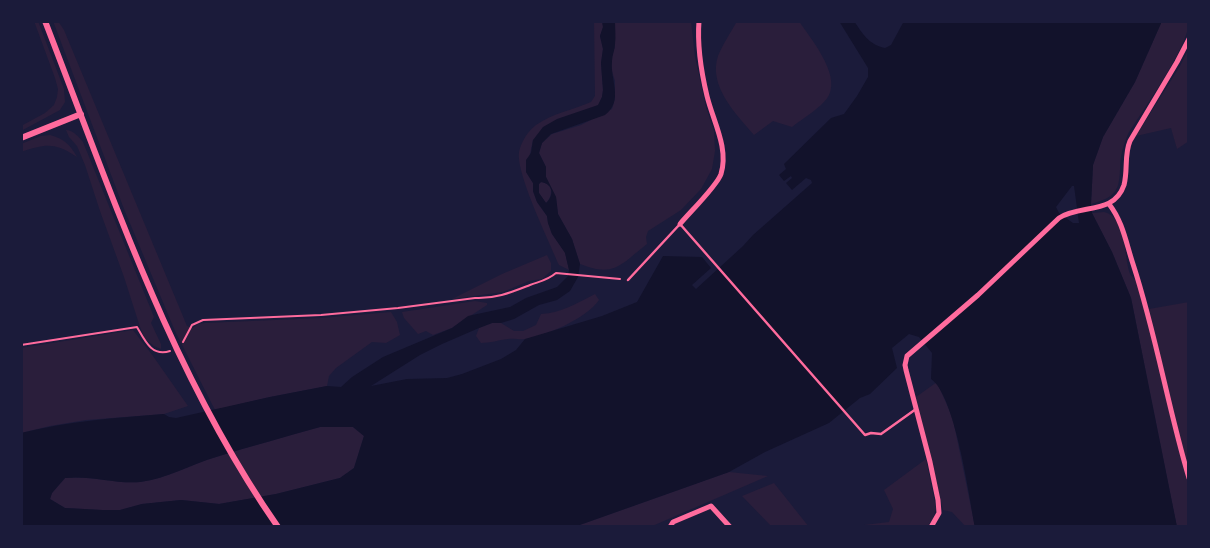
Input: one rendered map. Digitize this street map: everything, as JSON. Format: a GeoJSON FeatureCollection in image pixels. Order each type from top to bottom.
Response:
{"type":"FeatureCollection","features":[{"type":"Feature","properties":{"kind":"street"},"geometry":{"type":"LineString","coordinates":[[45,21],[142,273],[167,330],[214,425],[278,527]]}},
{"type":"Feature","properties":{"kind":"street"},"geometry":{"type":"LineString","coordinates":[[680,224],[716,184],[723,159],[701,68],[699,21]]}},
{"type":"Feature","properties":{"kind":"street"},"geometry":{"type":"LineString","coordinates":[[931,527],[937,520],[939,507],[905,365],[907,356],[978,295],[1059,218],[1067,213],[1109,204],[1119,195],[1125,182],[1126,152],[1130,141],[1189,39]]}},
{"type":"Feature","properties":{"kind":"street"},"geometry":{"type":"LineString","coordinates":[[21,138],[81,114]]}},
{"type":"Feature","properties":{"kind":"street"},"geometry":{"type":"LineString","coordinates":[[1109,204],[1120,221],[1146,303],[1189,478]]}},
{"type":"Feature","properties":{"kind":"street"},"geometry":{"type":"LineString","coordinates":[[670,527],[673,522],[711,506],[730,527]]}},
{"type":"Feature","properties":{"kind":"lane"},"geometry":{"type":"LineString","coordinates":[[628,280],[680,224],[865,435],[881,434],[916,409]]}},
{"type":"Feature","properties":{"kind":"path"},"geometry":{"type":"LineString","coordinates":[[196,322],[398,309],[475,298],[488,299],[548,280],[556,273],[628,280]]}},
{"type":"Feature","properties":{"kind":"path"},"geometry":{"type":"LineString","coordinates":[[21,345],[137,327],[146,344],[159,353]]}},
{"type":"Feature","properties":{"kind":"shaded area"},"geometry":{"type":"Polygon","coordinates":[[[34,21],[38,21],[64,89],[65,102],[60,110],[21,131],[21,126],[54,105],[58,89],[34,21]]]}},
{"type":"Feature","properties":{"kind":"shaded area"},"geometry":{"type":"Polygon","coordinates":[[[53,21],[58,21],[64,30],[187,326],[193,328],[205,323],[391,312],[400,335],[386,343],[372,342],[336,368],[329,376],[327,386],[215,410],[175,331],[124,209],[53,21]]]}},
{"type":"Feature","properties":{"kind":"shaded area"},"geometry":{"type":"Polygon","coordinates":[[[594,21],[602,21],[603,27],[600,36],[603,49],[603,90],[598,106],[581,112],[533,140],[526,172],[533,183],[537,202],[547,216],[552,234],[565,252],[569,270],[559,265],[541,224],[523,176],[519,152],[525,137],[536,125],[591,102],[595,96],[594,21]]]}},
{"type":"Feature","properties":{"kind":"shaded area"},"geometry":{"type":"Polygon","coordinates":[[[602,21],[615,21],[612,68],[615,97],[611,109],[605,115],[551,134],[542,143],[539,153],[546,167],[546,177],[556,197],[558,214],[572,239],[580,264],[578,277],[570,291],[557,300],[539,305],[514,319],[492,323],[442,344],[371,386],[407,379],[447,378],[462,374],[501,359],[516,350],[525,339],[602,316],[637,302],[663,256],[702,257],[711,268],[692,285],[696,289],[812,183],[806,178],[792,190],[786,183],[791,176],[784,181],[779,175],[786,169],[784,164],[831,118],[844,114],[868,77],[868,68],[839,21],[854,21],[870,41],[885,48],[891,45],[904,21],[1162,21],[1135,82],[1103,137],[1093,165],[1091,204],[1092,213],[1131,298],[1177,527],[975,527],[954,425],[940,389],[931,379],[932,353],[919,337],[909,334],[892,348],[897,368],[870,394],[860,398],[829,423],[765,452],[729,472],[574,527],[21,527],[21,433],[110,419],[164,414],[176,418],[327,386],[341,387],[383,357],[452,328],[468,316],[510,307],[557,287],[568,276],[565,253],[552,234],[547,216],[537,202],[533,183],[526,172],[526,160],[531,153],[533,140],[543,127],[557,119],[598,105],[603,90],[603,49],[600,36],[602,21]],[[541,182],[539,193],[546,203],[551,191],[548,185],[541,182]],[[1074,186],[1056,207],[1059,213],[1073,223],[1079,223],[1074,186]],[[320,427],[216,457],[169,475],[140,482],[65,478],[50,499],[65,508],[120,510],[142,504],[181,500],[219,504],[276,494],[340,478],[354,468],[364,436],[353,427],[320,427]]]}},
{"type":"Feature","properties":{"kind":"shaded area"},"geometry":{"type":"Polygon","coordinates":[[[615,21],[691,21],[695,57],[714,131],[715,151],[712,169],[701,189],[681,210],[648,231],[647,244],[624,263],[602,270],[580,264],[572,239],[558,214],[556,197],[546,177],[546,167],[539,153],[542,143],[552,134],[581,125],[612,109],[615,99],[615,81],[611,68],[615,46],[615,21]]]}},
{"type":"Feature","properties":{"kind":"shaded area"},"geometry":{"type":"Polygon","coordinates":[[[737,21],[799,21],[822,56],[830,77],[829,95],[818,108],[792,127],[773,121],[754,135],[720,89],[716,67],[718,56],[737,21]]]}},
{"type":"Feature","properties":{"kind":"shaded area"},"geometry":{"type":"Polygon","coordinates":[[[1162,21],[1189,21],[1182,46],[1128,134],[1121,154],[1117,187],[1109,197],[1091,204],[1093,165],[1103,137],[1135,82],[1162,21]]]}},
{"type":"Feature","properties":{"kind":"shaded area"},"geometry":{"type":"Polygon","coordinates":[[[1189,48],[1189,141],[1177,149],[1171,128],[1136,136],[1180,66],[1189,48]]]}},
{"type":"Feature","properties":{"kind":"shaded area"},"geometry":{"type":"Polygon","coordinates":[[[66,130],[73,132],[83,142],[154,317],[151,323],[161,349],[145,339],[85,165],[66,130]]]}},
{"type":"Feature","properties":{"kind":"shaded area"},"geometry":{"type":"Polygon","coordinates":[[[50,135],[66,143],[77,157],[50,146],[21,152],[21,144],[50,135]]]}},
{"type":"Feature","properties":{"kind":"shaded area"},"geometry":{"type":"Polygon","coordinates":[[[541,182],[548,185],[551,191],[546,203],[539,193],[541,182]]]}},
{"type":"Feature","properties":{"kind":"shaded area"},"geometry":{"type":"Polygon","coordinates":[[[1104,212],[1111,215],[1120,228],[1130,275],[1138,285],[1143,302],[1189,486],[1189,527],[1177,527],[1131,298],[1092,213],[1104,212]]]}},
{"type":"Feature","properties":{"kind":"shaded area"},"geometry":{"type":"Polygon","coordinates":[[[547,255],[551,271],[542,279],[529,281],[503,292],[452,299],[502,274],[547,255]]]}},
{"type":"Feature","properties":{"kind":"shaded area"},"geometry":{"type":"Polygon","coordinates":[[[595,294],[599,300],[593,307],[565,325],[544,334],[488,343],[481,343],[476,336],[479,328],[492,323],[501,323],[514,331],[523,331],[536,325],[541,314],[563,310],[595,294]]]}},
{"type":"Feature","properties":{"kind":"shaded area"},"geometry":{"type":"Polygon","coordinates":[[[475,301],[487,305],[452,328],[433,335],[426,331],[418,334],[402,312],[475,301]]]}},
{"type":"Feature","properties":{"kind":"shaded area"},"geometry":{"type":"Polygon","coordinates":[[[1189,302],[1189,473],[1149,309],[1189,302]]]}},
{"type":"Feature","properties":{"kind":"shaded area"},"geometry":{"type":"Polygon","coordinates":[[[133,330],[188,406],[164,414],[86,420],[21,433],[21,348],[133,330]]]}},
{"type":"Feature","properties":{"kind":"shaded area"},"geometry":{"type":"Polygon","coordinates":[[[937,382],[954,424],[975,527],[966,527],[952,512],[943,510],[916,397],[937,382]]]}},
{"type":"Feature","properties":{"kind":"shaded area"},"geometry":{"type":"Polygon","coordinates":[[[320,427],[353,427],[364,436],[354,468],[340,478],[276,494],[219,504],[181,500],[142,504],[120,510],[102,510],[65,508],[50,499],[65,478],[131,482],[150,480],[216,457],[320,427]]]}},
{"type":"Feature","properties":{"kind":"shaded area"},"geometry":{"type":"Polygon","coordinates":[[[926,459],[936,508],[927,527],[861,527],[889,522],[893,509],[884,490],[926,459]]]}},
{"type":"Feature","properties":{"kind":"shaded area"},"geometry":{"type":"Polygon","coordinates":[[[729,472],[768,476],[650,527],[574,527],[729,472]]]}},
{"type":"Feature","properties":{"kind":"shaded area"},"geometry":{"type":"Polygon","coordinates":[[[774,483],[809,527],[772,527],[742,496],[774,483]]]}}]}
